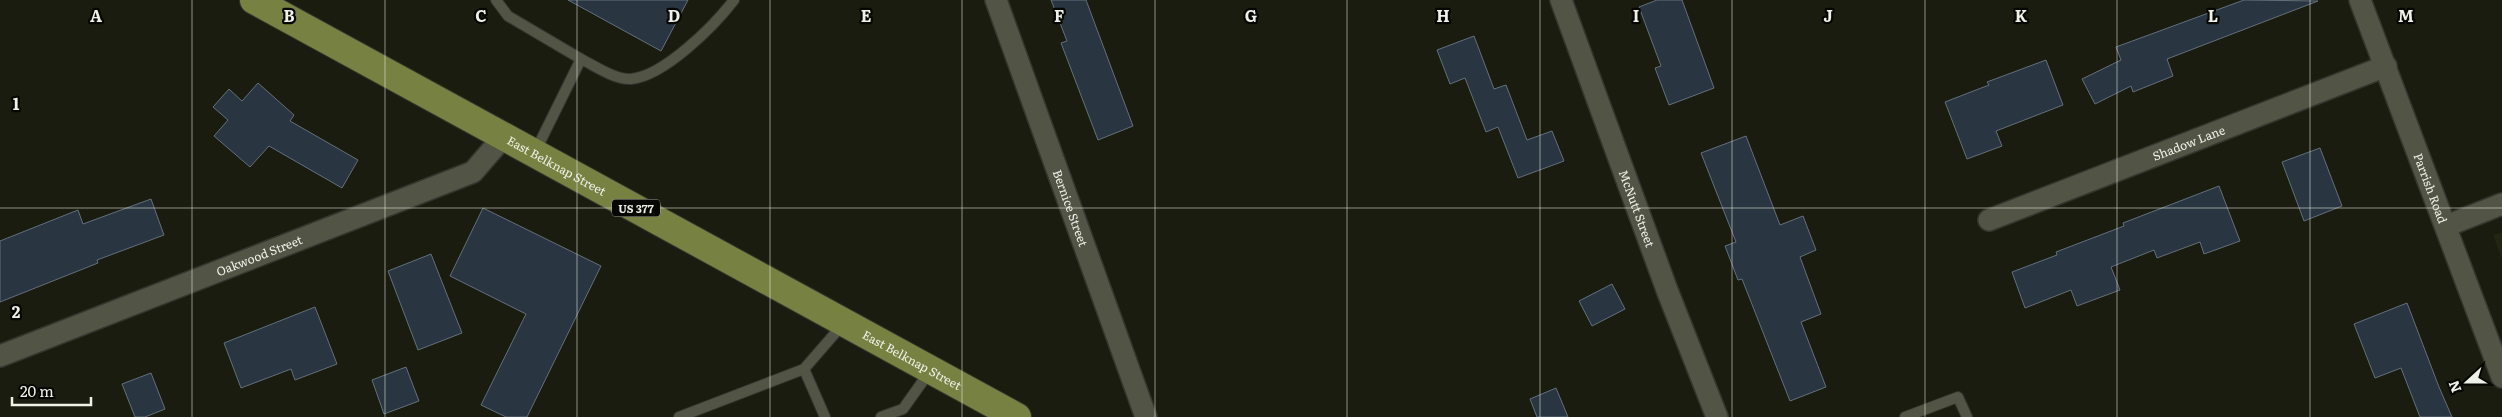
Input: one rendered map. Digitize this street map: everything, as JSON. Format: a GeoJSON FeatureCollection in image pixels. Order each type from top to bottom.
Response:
{"type":"FeatureCollection","features":[{"type":"Feature","properties":{"kind":"main road","name":"East Belknap Street"},"geometry":{"type":"LineString","coordinates":[[254,0],[505,135],[1017,417]]}},
{"type":"Feature","properties":{"kind":"street","name":"Bernice Street"},"geometry":{"type":"LineString","coordinates":[[996,0],[1146,417]]}},
{"type":"Feature","properties":{"kind":"street","name":"McNutt Street"},"geometry":{"type":"LineString","coordinates":[[1561,0],[1667,290],[1717,417]]}},
{"type":"Feature","properties":{"kind":"street","name":"Parrish Road"},"geometry":{"type":"LineString","coordinates":[[2360,0],[2502,377]]}},
{"type":"Feature","properties":{"kind":"street","name":"Shadow Lane"},"geometry":{"type":"LineString","coordinates":[[1989,220],[2386,66]]}},
{"type":"Feature","properties":{"kind":"street","name":"Oakwood Street"},"geometry":{"type":"LineString","coordinates":[[0,356],[473,172],[505,135]]}},
{"type":"Feature","properties":{"kind":"street"},"geometry":{"type":"LineString","coordinates":[[2446,226],[2502,204]]}},
{"type":"Feature","properties":{"kind":"lane"},"geometry":{"type":"LineString","coordinates":[[496,0],[508,16],[581,59],[614,75],[630,79],[649,74],[672,59],[723,14],[734,0]]}},
{"type":"Feature","properties":{"kind":"lane"},"geometry":{"type":"LineString","coordinates":[[535,152],[581,59]]}},
{"type":"Feature","properties":{"kind":"lane"},"geometry":{"type":"LineString","coordinates":[[679,417],[804,369],[845,322]]}},
{"type":"Feature","properties":{"kind":"lane"},"geometry":{"type":"LineString","coordinates":[[804,369],[825,417]]}},
{"type":"Feature","properties":{"kind":"lane"},"geometry":{"type":"LineString","coordinates":[[882,417],[903,409],[931,370]]}},
{"type":"Feature","properties":{"kind":"lane"},"geometry":{"type":"LineString","coordinates":[[1905,417],[1958,397],[1967,417]]}},
{"type":"Feature","properties":{"kind":"shaded area"},"geometry":{"type":"Polygon","coordinates":[[[2502,232],[2502,260],[2493,235],[2502,232]]]}},
{"type":"Feature","properties":{"kind":"building"},"geometry":{"type":"Polygon","coordinates":[[[568,0],[688,0],[661,51],[568,0]]]}},
{"type":"Feature","properties":{"kind":"building"},"geometry":{"type":"Polygon","coordinates":[[[1051,0],[1086,0],[1133,126],[1098,140],[1061,43],[1067,41],[1051,0]]]}},
{"type":"Feature","properties":{"kind":"building"},"geometry":{"type":"Polygon","coordinates":[[[1657,0],[1682,0],[1714,88],[1669,105],[1655,68],[1661,66],[1639,7],[1657,0]]]}},
{"type":"Feature","properties":{"kind":"building"},"geometry":{"type":"Polygon","coordinates":[[[2244,0],[2318,1],[2167,59],[2173,76],[2133,92],[2131,86],[2095,104],[2082,79],[2121,60],[2116,47],[2244,0]]]}},
{"type":"Feature","properties":{"kind":"building"},"geometry":{"type":"Polygon","coordinates":[[[1474,36],[1494,89],[1506,85],[1527,140],[1552,131],[1564,161],[1518,178],[1498,127],[1486,132],[1465,78],[1450,84],[1437,50],[1474,36]]]}},
{"type":"Feature","properties":{"kind":"building"},"geometry":{"type":"Polygon","coordinates":[[[2046,60],[2063,105],[1996,131],[2002,146],[1967,159],[1945,102],[1989,85],[1987,82],[2046,60]]]}},
{"type":"Feature","properties":{"kind":"building"},"geometry":{"type":"Polygon","coordinates":[[[258,83],[294,115],[290,121],[358,160],[342,188],[269,146],[250,167],[214,136],[228,120],[213,107],[229,89],[242,101],[258,83]]]}},
{"type":"Feature","properties":{"kind":"building"},"geometry":{"type":"Polygon","coordinates":[[[1746,136],[1780,225],[1803,216],[1816,250],[1800,257],[1821,314],[1801,322],[1826,387],[1790,401],[1742,279],[1738,280],[1725,246],[1736,242],[1701,153],[1746,136]]]}},
{"type":"Feature","properties":{"kind":"building"},"geometry":{"type":"Polygon","coordinates":[[[2320,148],[2342,206],[2304,221],[2282,162],[2320,148]]]}},
{"type":"Feature","properties":{"kind":"building"},"geometry":{"type":"Polygon","coordinates":[[[2219,186],[2240,241],[2204,254],[2200,242],[2157,258],[2154,250],[2111,267],[2120,290],[2077,306],[2071,290],[2025,308],[2012,272],[2057,255],[2056,252],[2124,226],[2123,223],[2219,186]]]}},
{"type":"Feature","properties":{"kind":"building"},"geometry":{"type":"Polygon","coordinates":[[[151,199],[164,235],[97,260],[98,263],[0,302],[0,241],[78,210],[83,224],[151,199]]]}},
{"type":"Feature","properties":{"kind":"building"},"geometry":{"type":"Polygon","coordinates":[[[483,208],[601,266],[527,417],[506,417],[481,405],[526,314],[450,276],[483,208]]]}},
{"type":"Feature","properties":{"kind":"building"},"geometry":{"type":"Polygon","coordinates":[[[431,254],[462,333],[418,350],[388,271],[431,254]]]}},
{"type":"Feature","properties":{"kind":"building"},"geometry":{"type":"Polygon","coordinates":[[[1612,284],[1625,309],[1592,326],[1579,301],[1612,284]]]}},
{"type":"Feature","properties":{"kind":"building"},"geometry":{"type":"Polygon","coordinates":[[[2407,303],[2452,417],[2420,417],[2401,368],[2375,378],[2354,324],[2407,303]]]}},
{"type":"Feature","properties":{"kind":"building"},"geometry":{"type":"Polygon","coordinates":[[[315,307],[337,364],[295,380],[291,369],[241,388],[224,343],[315,307]]]}},
{"type":"Feature","properties":{"kind":"building"},"geometry":{"type":"Polygon","coordinates":[[[406,367],[419,401],[384,414],[372,380],[406,367]]]}},
{"type":"Feature","properties":{"kind":"building"},"geometry":{"type":"Polygon","coordinates":[[[151,373],[165,409],[145,417],[135,417],[122,384],[151,373]]]}},
{"type":"Feature","properties":{"kind":"building"},"geometry":{"type":"Polygon","coordinates":[[[1556,388],[1568,417],[1537,417],[1530,399],[1556,388]]]}}]}
